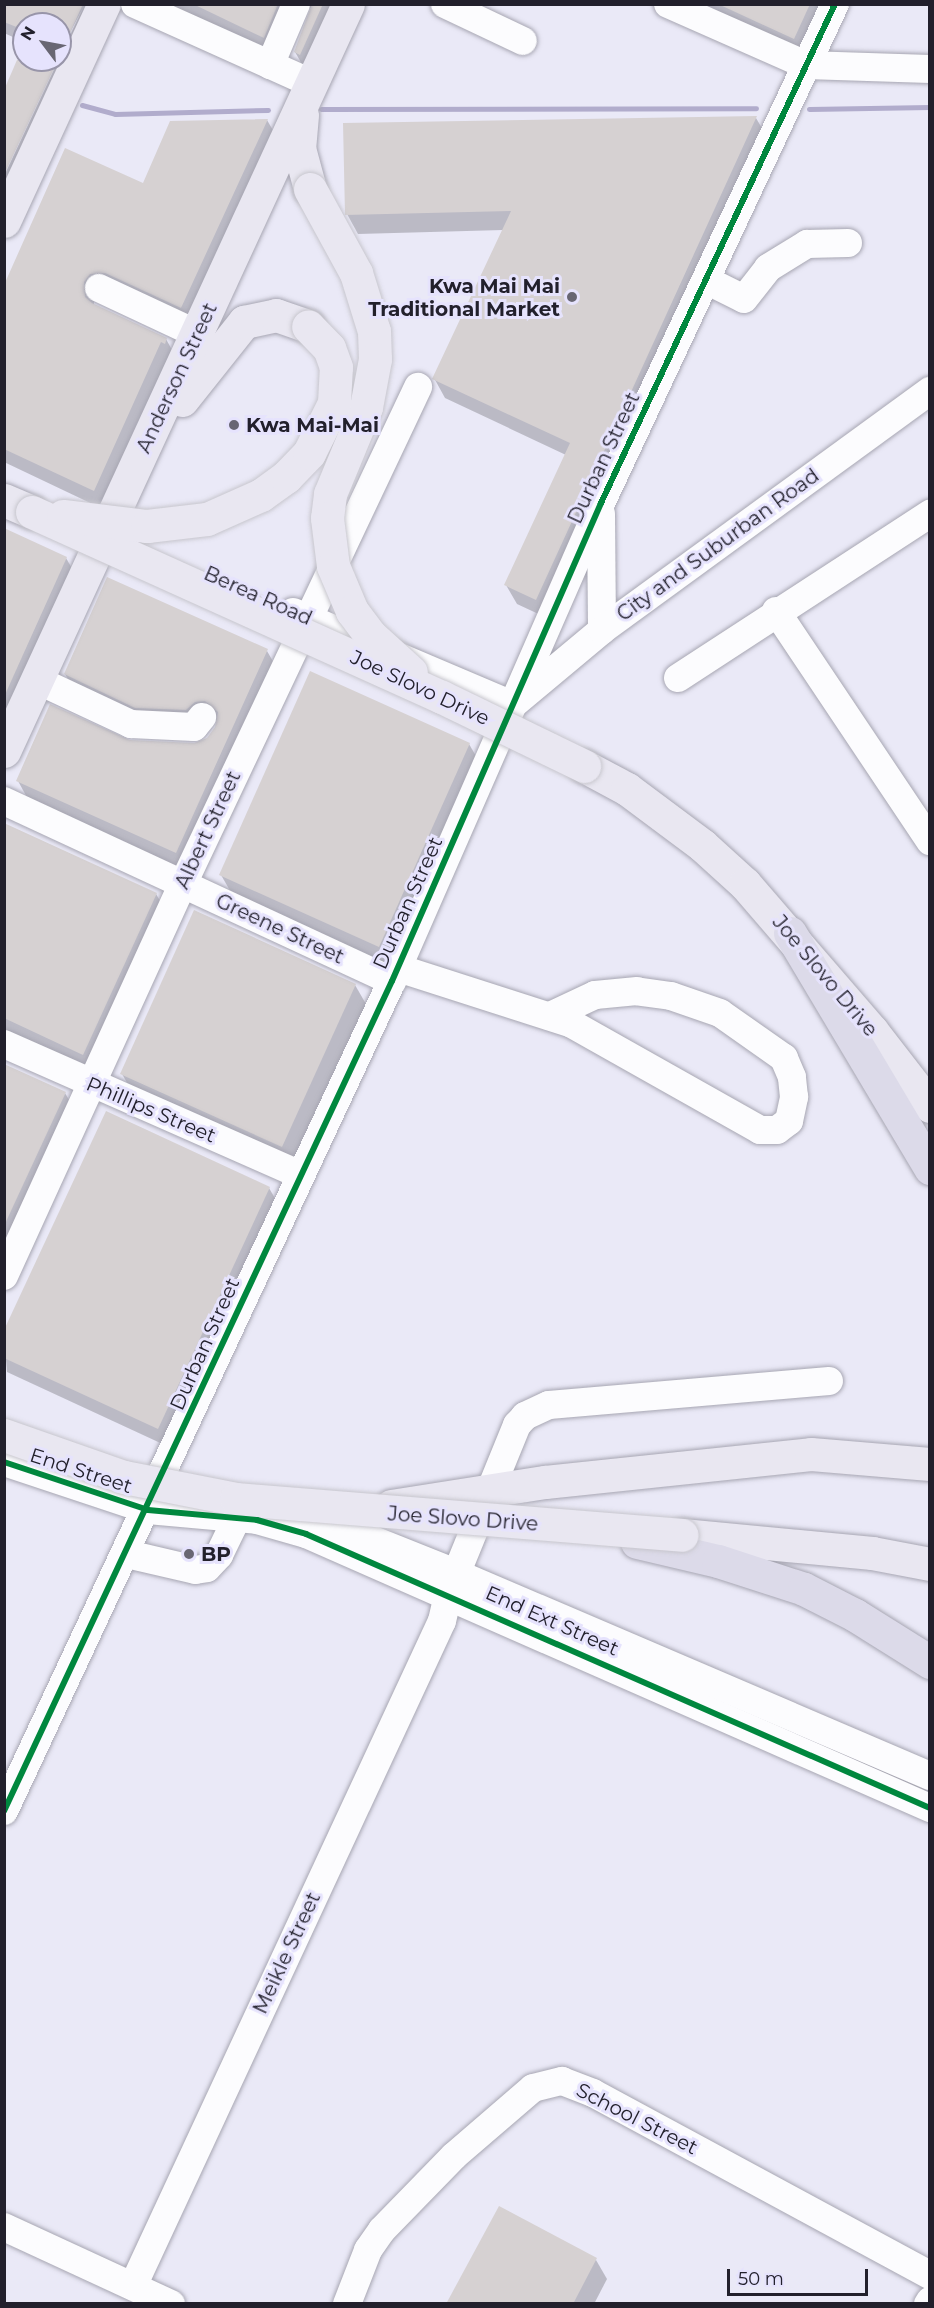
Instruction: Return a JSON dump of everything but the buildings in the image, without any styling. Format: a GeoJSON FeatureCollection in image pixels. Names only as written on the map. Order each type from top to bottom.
{"type":"FeatureCollection","features":[{"type":"Feature","properties":{"kind":"highway"},"geometry":{"type":"LineString","coordinates":[[790,933],[930,1168]]}},
{"type":"Feature","properties":{"kind":"highway"},"geometry":{"type":"LineString","coordinates":[[533,1524],[656,1545],[718,1561],[804,1589],[855,1615],[930,1662]]}},
{"type":"Feature","properties":{"kind":"main road"},"geometry":{"type":"LineString","coordinates":[[4,221],[104,4]]}},
{"type":"Feature","properties":{"kind":"main road","name":"Anderson Street"},"geometry":{"type":"LineString","coordinates":[[4,751],[348,4]]}},
{"type":"Feature","properties":{"kind":"main road"},"geometry":{"type":"LineString","coordinates":[[307,91],[299,148],[310,189],[356,273],[374,332],[375,359],[366,407],[330,494],[327,518],[333,566],[352,611],[370,635],[442,697]]}},
{"type":"Feature","properties":{"kind":"main road"},"geometry":{"type":"LineString","coordinates":[[18,506],[147,526],[181,524],[207,519],[261,495],[309,453],[334,403],[336,367],[329,348],[308,326],[276,315],[244,322],[146,445]]}},
{"type":"Feature","properties":{"kind":"main road","name":"Joe Slovo Drive"},"geometry":{"type":"LineString","coordinates":[[18,506],[442,697],[627,789],[702,845],[790,933],[872,1031],[930,1107]]}},
{"type":"Feature","properties":{"kind":"main road","name":"Joe Slovo Drive"},"geometry":{"type":"LineString","coordinates":[[4,1435],[124,1477],[186,1491],[348,1510],[681,1535],[872,1554],[930,1564]]}},
{"type":"Feature","properties":{"kind":"main road"},"geometry":{"type":"LineString","coordinates":[[315,1517],[501,1488],[811,1454],[930,1464]]}},
{"type":"Feature","properties":{"kind":"street"},"geometry":{"type":"LineString","coordinates":[[135,4],[270,65],[307,91]]}},
{"type":"Feature","properties":{"kind":"street"},"geometry":{"type":"LineString","coordinates":[[270,65],[296,4]]}},
{"type":"Feature","properties":{"kind":"street"},"geometry":{"type":"LineString","coordinates":[[445,4],[523,41]]}},
{"type":"Feature","properties":{"kind":"street"},"geometry":{"type":"LineString","coordinates":[[668,4],[806,65],[930,69]]}},
{"type":"Feature","properties":{"kind":"street","name":"Durban Street"},"geometry":{"type":"LineString","coordinates":[[4,1810],[148,1510],[299,1174],[395,975],[600,503],[835,4]]}},
{"type":"Feature","properties":{"kind":"street"},"geometry":{"type":"LineString","coordinates":[[706,280],[744,299],[768,268],[807,244],[848,243]]}},
{"type":"Feature","properties":{"kind":"street"},"geometry":{"type":"LineString","coordinates":[[99,288],[197,334]]}},
{"type":"Feature","properties":{"kind":"street","name":"Albert Street"},"geometry":{"type":"LineString","coordinates":[[4,1276],[94,1086],[183,884],[418,387]]}},
{"type":"Feature","properties":{"kind":"street","name":"City and Suburban Road"},"geometry":{"type":"LineString","coordinates":[[512,705],[602,630],[930,391]]}},
{"type":"Feature","properties":{"kind":"street","name":"Berea Road"},"geometry":{"type":"LineString","coordinates":[[4,483],[308,619],[512,705]]}},
{"type":"Feature","properties":{"kind":"street","name":"Durban Street"},"geometry":{"type":"LineString","coordinates":[[600,503],[602,630]]}},
{"type":"Feature","properties":{"kind":"street"},"geometry":{"type":"LineString","coordinates":[[678,678],[776,611],[930,514]]}},
{"type":"Feature","properties":{"kind":"street"},"geometry":{"type":"LineString","coordinates":[[776,611],[930,841]]}},
{"type":"Feature","properties":{"kind":"street"},"geometry":{"type":"LineString","coordinates":[[37,680],[131,724],[194,727],[202,717]]}},
{"type":"Feature","properties":{"kind":"street","name":"Greene Street"},"geometry":{"type":"LineString","coordinates":[[4,801],[183,884],[395,975],[516,1009],[550,1016],[595,1036],[760,1130],[777,1130],[789,1121],[794,1097],[792,1077],[784,1058],[720,1013],[671,996],[637,992],[595,995],[550,1016]]}},
{"type":"Feature","properties":{"kind":"street","name":"Phillips Street"},"geometry":{"type":"LineString","coordinates":[[4,1044],[94,1086],[299,1174]]}},
{"type":"Feature","properties":{"kind":"street","name":"Meikle Street"},"geometry":{"type":"LineString","coordinates":[[133,2286],[455,1593],[501,1488],[508,1440],[517,1425],[525,1416],[549,1405],[829,1381]]}},
{"type":"Feature","properties":{"kind":"street","name":"End Street"},"geometry":{"type":"LineString","coordinates":[[4,1419],[80,1449],[165,1473]]}},
{"type":"Feature","properties":{"kind":"street","name":"End Street"},"geometry":{"type":"LineString","coordinates":[[4,1462],[148,1510]]}},
{"type":"Feature","properties":{"kind":"street","name":"End Ext Street"},"geometry":{"type":"LineString","coordinates":[[165,1473],[315,1517],[455,1593],[930,1808]]}},
{"type":"Feature","properties":{"kind":"street","name":"End Ext Street"},"geometry":{"type":"LineString","coordinates":[[148,1510],[237,1518],[279,1525],[306,1534],[930,1776]]}},
{"type":"Feature","properties":{"kind":"street"},"geometry":{"type":"LineString","coordinates":[[126,1554],[195,1570],[207,1568],[219,1555],[237,1518]]}},
{"type":"Feature","properties":{"kind":"street","name":"School Street"},"geometry":{"type":"LineString","coordinates":[[347,2304],[368,2250],[390,2222],[454,2156],[532,2088],[562,2081],[593,2092],[930,2275]]}},
{"type":"Feature","properties":{"kind":"street"},"geometry":{"type":"LineString","coordinates":[[4,2227],[171,2304]]}},
{"type":"Feature","properties":{"kind":"waterway"},"geometry":{"type":"LineString","coordinates":[[82,105],[115,114],[268,110]]}},
{"type":"Feature","properties":{"kind":"waterway"},"geometry":{"type":"LineString","coordinates":[[809,109],[930,107]]}},
{"type":"Feature","properties":{"kind":"waterway"},"geometry":{"type":"LineString","coordinates":[[321,109],[756,108]]}},
{"type":"Feature","properties":{"kind":"cycle path"},"geometry":{"type":"LineString","coordinates":[[4,1811],[392,981],[601,503],[835,4]]}},
{"type":"Feature","properties":{"kind":"cycle path"},"geometry":{"type":"LineString","coordinates":[[4,1462],[148,1510],[257,1520],[306,1534],[930,1808]]}},
{"type":"Feature","properties":{"kind":"place","name":"Kwa Mai Mai Traditional Market"},"geometry":{"type":"Point","coordinates":[572,297]}},
{"type":"Feature","properties":{"kind":"place","name":"Kwa Mai-Mai"},"geometry":{"type":"Point","coordinates":[234,425]}},
{"type":"Feature","properties":{"kind":"place","name":"BP"},"geometry":{"type":"Point","coordinates":[189,1554]}}]}
